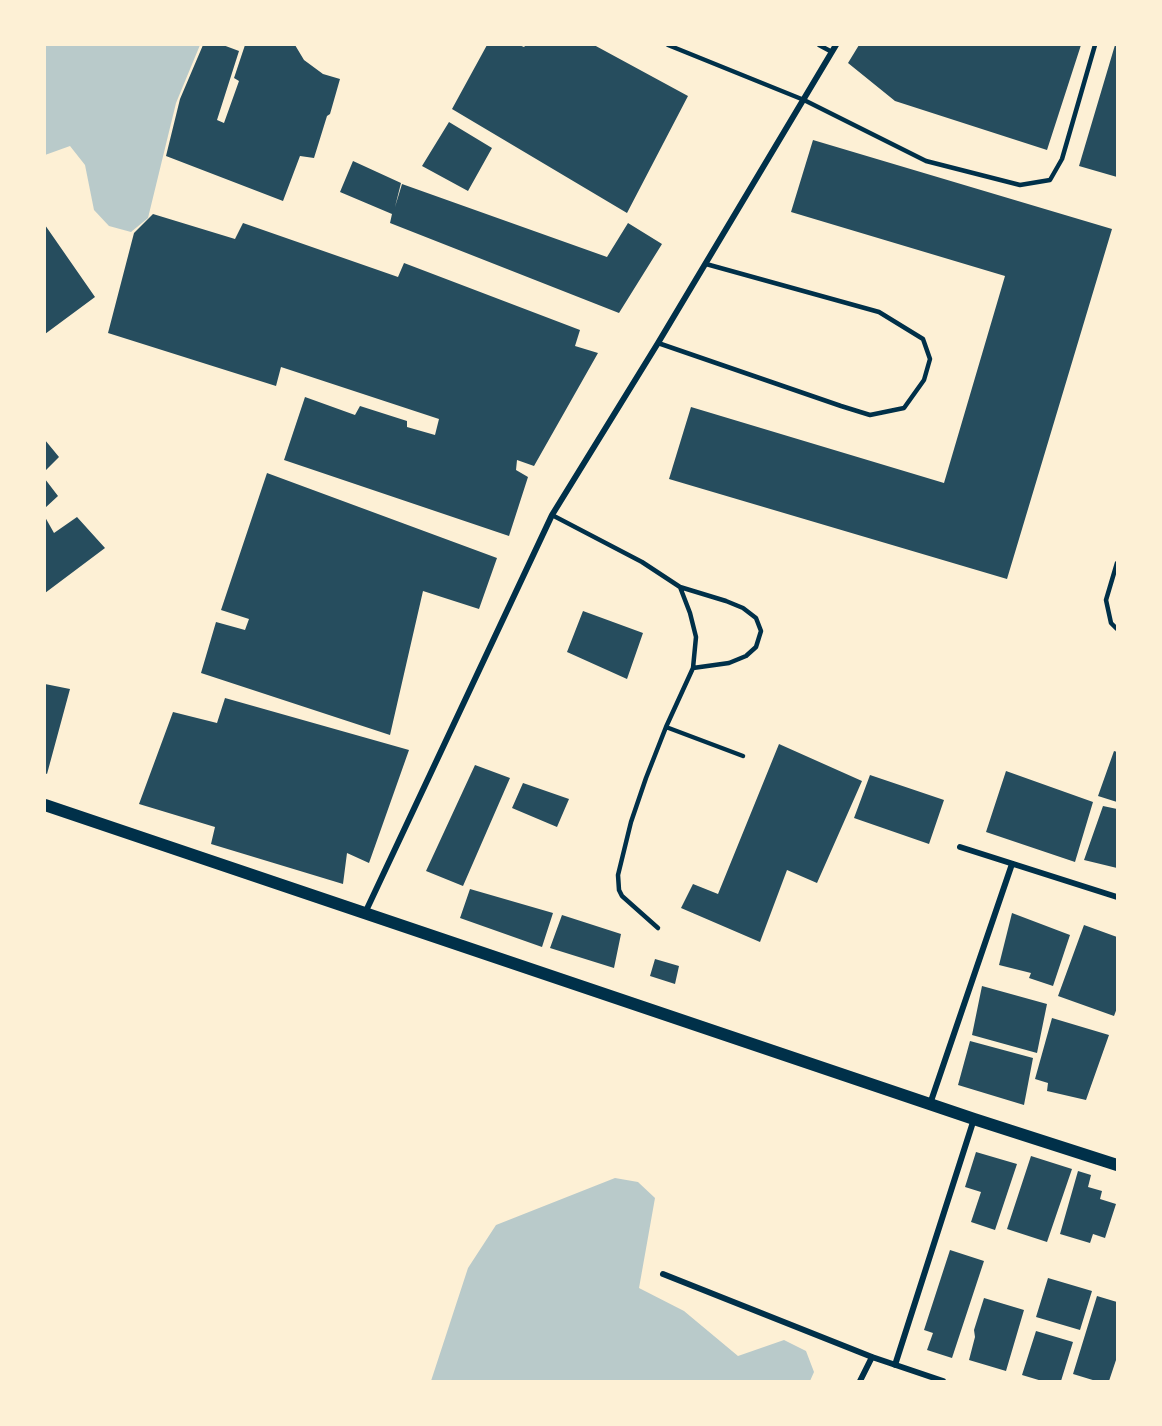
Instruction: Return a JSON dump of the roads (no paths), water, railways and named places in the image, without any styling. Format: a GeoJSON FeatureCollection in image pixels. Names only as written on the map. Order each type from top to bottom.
{"type":"FeatureCollection","features":[{"type":"Feature","properties":{"kind":"main road"},"geometry":{"type":"LineString","coordinates":[[45,805],[974,1119],[1117,1165]]}},
{"type":"Feature","properties":{"kind":"street"},"geometry":{"type":"LineString","coordinates":[[365,914],[552,515],[706,264],[836,45]]}},
{"type":"Feature","properties":{"kind":"street"},"geometry":{"type":"LineString","coordinates":[[960,847],[1117,897]]}},
{"type":"Feature","properties":{"kind":"street"},"geometry":{"type":"LineString","coordinates":[[930,1104],[1012,864]]}},
{"type":"Feature","properties":{"kind":"street"},"geometry":{"type":"LineString","coordinates":[[895,1365],[974,1119]]}},
{"type":"Feature","properties":{"kind":"street"},"geometry":{"type":"LineString","coordinates":[[663,1274],[872,1357],[944,1381]]}},
{"type":"Feature","properties":{"kind":"street"},"geometry":{"type":"LineString","coordinates":[[860,1381],[872,1357]]}},
{"type":"Feature","properties":{"kind":"lane"},"geometry":{"type":"LineString","coordinates":[[668,45],[804,100],[926,160],[1020,185],[1050,180],[1062,159],[1095,45]]}},
{"type":"Feature","properties":{"kind":"lane"},"geometry":{"type":"LineString","coordinates":[[819,45],[832,52]]}},
{"type":"Feature","properties":{"kind":"lane"},"geometry":{"type":"LineString","coordinates":[[658,343],[870,415],[904,408],[924,380],[930,359],[923,339],[879,312],[706,264]]}},
{"type":"Feature","properties":{"kind":"lane"},"geometry":{"type":"LineString","coordinates":[[552,515],[642,562],[680,587],[726,601],[743,608],[756,618],[761,632],[756,647],[746,656],[729,663],[693,668]]}},
{"type":"Feature","properties":{"kind":"lane"},"geometry":{"type":"LineString","coordinates":[[1117,563],[1106,600],[1110,623],[1117,628]]}},
{"type":"Feature","properties":{"kind":"lane"},"geometry":{"type":"LineString","coordinates":[[658,928],[622,896],[619,890],[618,875],[631,822],[646,778],[693,668],[696,637],[680,587]]}},
{"type":"Feature","properties":{"kind":"lane"},"geometry":{"type":"LineString","coordinates":[[666,727],[743,756]]}}]}
